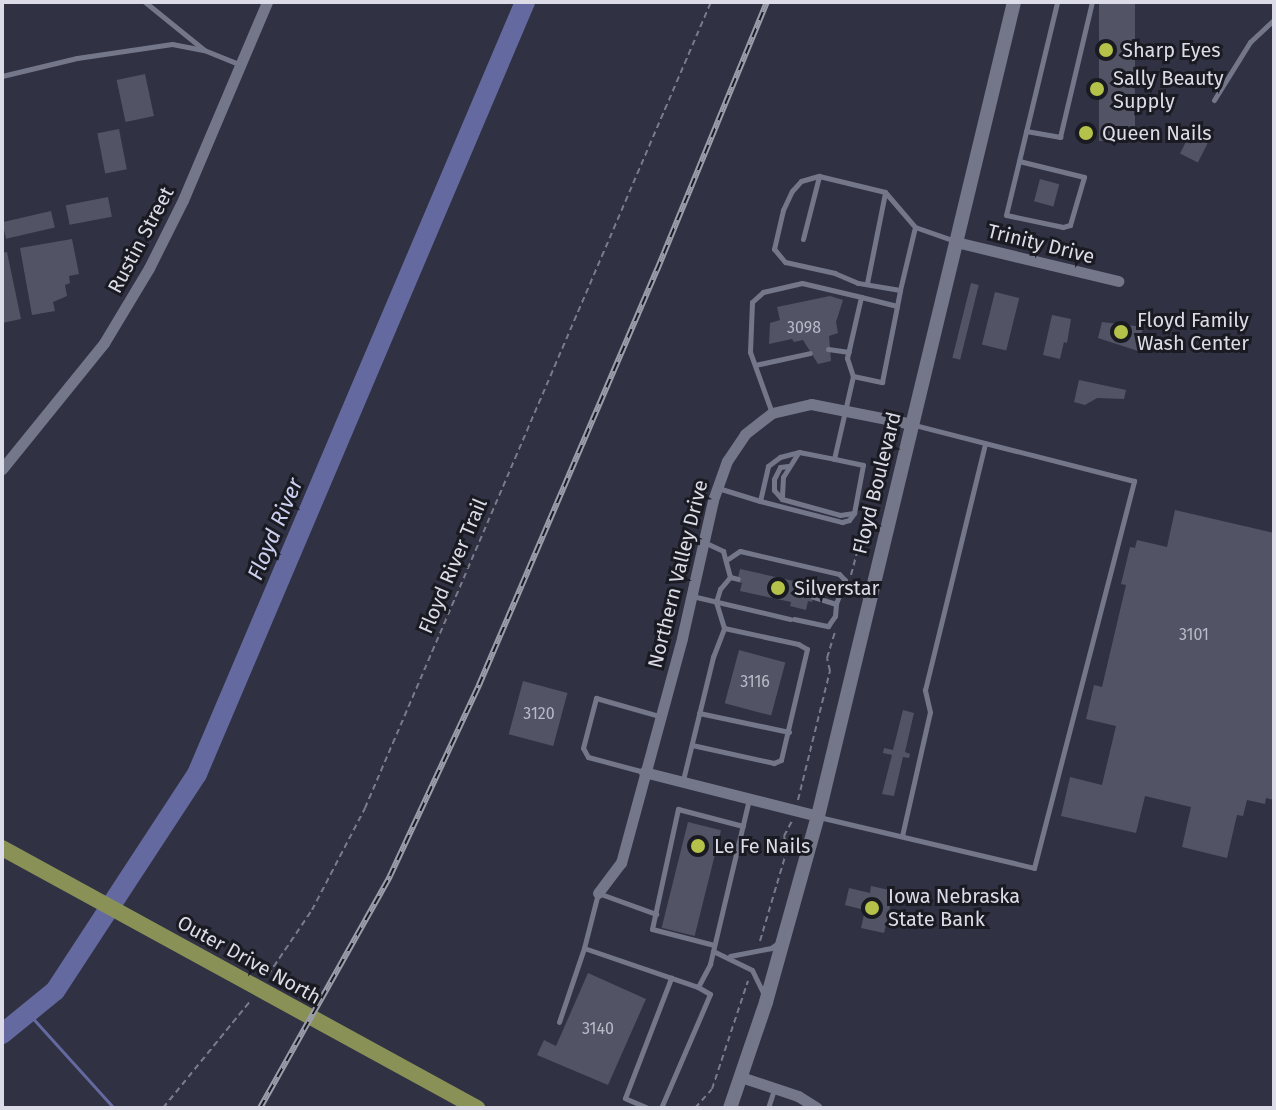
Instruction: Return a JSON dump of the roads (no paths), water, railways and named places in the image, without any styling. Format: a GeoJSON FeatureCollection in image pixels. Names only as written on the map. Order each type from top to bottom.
{"type":"FeatureCollection","features":[{"type":"Feature","properties":{"kind":"main road","name":"Floyd Boulevard"},"geometry":{"type":"LineString","coordinates":[[730,1108],[766,1002],[818,816],[1014,2]]}},
{"type":"Feature","properties":{"kind":"main road","name":"Outer Drive North"},"geometry":{"type":"LineString","coordinates":[[2,848],[477,1108]]}},
{"type":"Feature","properties":{"kind":"street","name":"Rustin Street"},"geometry":{"type":"LineString","coordinates":[[2,469],[104,343],[149,268],[183,200],[267,2]]}},
{"type":"Feature","properties":{"kind":"street","name":"Trinity Drive"},"geometry":{"type":"LineString","coordinates":[[956,242],[1118,281]]}},
{"type":"Feature","properties":{"kind":"street","name":"Northern Valley Drive"},"geometry":{"type":"LineString","coordinates":[[598,893],[621,863],[718,488],[727,461],[745,434],[772,413],[811,404],[912,424]]}},
{"type":"Feature","properties":{"kind":"street"},"geometry":{"type":"LineString","coordinates":[[644,772],[818,816]]}},
{"type":"Feature","properties":{"kind":"street"},"geometry":{"type":"LineString","coordinates":[[741,1077],[798,1096],[817,1108]]}},
{"type":"Feature","properties":{"kind":"lane"},"geometry":{"type":"LineString","coordinates":[[145,2],[204,50]]}},
{"type":"Feature","properties":{"kind":"lane"},"geometry":{"type":"LineString","coordinates":[[1019,161],[1084,177],[1070,225],[1063,227],[1006,215],[1057,2]]}},
{"type":"Feature","properties":{"kind":"lane"},"geometry":{"type":"LineString","coordinates":[[1026,131],[1060,137],[1092,2]]}},
{"type":"Feature","properties":{"kind":"lane"},"geometry":{"type":"LineString","coordinates":[[1214,100],[1250,42],[1274,20]]}},
{"type":"Feature","properties":{"kind":"lane"},"geometry":{"type":"LineString","coordinates":[[2,76],[77,58],[172,44],[204,50],[239,65]]}},
{"type":"Feature","properties":{"kind":"lane"},"geometry":{"type":"LineString","coordinates":[[900,290],[785,262],[774,249],[783,210],[801,181],[819,176],[885,192],[915,227],[956,242]]}},
{"type":"Feature","properties":{"kind":"lane"},"geometry":{"type":"LineString","coordinates":[[803,239],[819,176]]}},
{"type":"Feature","properties":{"kind":"lane"},"geometry":{"type":"LineString","coordinates":[[867,283],[885,192]]}},
{"type":"Feature","properties":{"kind":"lane"},"geometry":{"type":"LineString","coordinates":[[853,376],[882,382],[915,227]]}},
{"type":"Feature","properties":{"kind":"lane"},"geometry":{"type":"LineString","coordinates":[[772,413],[750,352],[752,302],[763,292],[802,283],[897,306]]}},
{"type":"Feature","properties":{"kind":"lane"},"geometry":{"type":"LineString","coordinates":[[834,459],[853,376],[849,352],[861,297]]}},
{"type":"Feature","properties":{"kind":"lane"},"geometry":{"type":"LineString","coordinates":[[828,349],[849,352]]}},
{"type":"Feature","properties":{"kind":"lane"},"geometry":{"type":"LineString","coordinates":[[755,365],[810,353]]}},
{"type":"Feature","properties":{"kind":"lane"},"geometry":{"type":"LineString","coordinates":[[818,816],[1034,868],[1134,481],[912,424]]}},
{"type":"Feature","properties":{"kind":"lane"},"geometry":{"type":"LineString","coordinates":[[902,836],[930,712],[925,690],[985,443]]}},
{"type":"Feature","properties":{"kind":"lane"},"geometry":{"type":"LineString","coordinates":[[799,452],[780,488],[782,499],[840,515],[854,513]]}},
{"type":"Feature","properties":{"kind":"lane"},"geometry":{"type":"LineString","coordinates":[[718,488],[760,501],[842,522],[854,513],[863,465],[799,452],[780,457],[768,466],[760,501]]}},
{"type":"Feature","properties":{"kind":"lane"},"geometry":{"type":"LineString","coordinates":[[683,781],[724,628],[716,602],[720,589],[730,577],[728,559],[723,551],[704,543]]}},
{"type":"Feature","properties":{"kind":"lane"},"geometry":{"type":"LineString","coordinates":[[691,596],[828,626],[835,616],[845,580],[839,574],[740,551],[728,559]]}},
{"type":"Feature","properties":{"kind":"lane"},"geometry":{"type":"LineString","coordinates":[[730,577],[738,579]]}},
{"type":"Feature","properties":{"kind":"lane"},"geometry":{"type":"LineString","coordinates":[[813,597],[836,604]]}},
{"type":"Feature","properties":{"kind":"lane"},"geometry":{"type":"LineString","coordinates":[[692,745],[774,763],[783,757],[807,649],[798,644],[724,628]]}},
{"type":"Feature","properties":{"kind":"lane"},"geometry":{"type":"LineString","coordinates":[[644,772],[588,757],[583,748],[596,698],[660,717]]}},
{"type":"Feature","properties":{"kind":"lane"},"geometry":{"type":"LineString","coordinates":[[699,713],[789,732]]}},
{"type":"Feature","properties":{"kind":"lane"},"geometry":{"type":"LineString","coordinates":[[698,987],[714,948],[750,798]]}},
{"type":"Feature","properties":{"kind":"lane"},"geometry":{"type":"LineString","coordinates":[[743,826],[678,809],[652,929],[714,948],[752,970],[766,1002]]}},
{"type":"Feature","properties":{"kind":"lane"},"geometry":{"type":"LineString","coordinates":[[559,1022],[584,948],[598,893],[656,914]]}},
{"type":"Feature","properties":{"kind":"lane"},"geometry":{"type":"LineString","coordinates":[[724,956],[738,957],[771,948],[785,938]]}},
{"type":"Feature","properties":{"kind":"lane"},"geometry":{"type":"LineString","coordinates":[[584,948],[698,987],[710,994],[661,1108]]}},
{"type":"Feature","properties":{"kind":"lane"},"geometry":{"type":"LineString","coordinates":[[648,1108],[625,1098],[671,978]]}},
{"type":"Feature","properties":{"kind":"lane"},"geometry":{"type":"LineString","coordinates":[[768,1108],[774,1088]]}},
{"type":"Feature","properties":{"kind":"waterway","name":"Floyd River"},"geometry":{"type":"LineString","coordinates":[[2,1034],[55,991],[197,774],[525,2]]}},
{"type":"Feature","properties":{"kind":"waterway"},"geometry":{"type":"LineString","coordinates":[[28,1013],[112,1106]]}},
{"type":"Feature","properties":{"kind":"railway"},"geometry":{"type":"LineString","coordinates":[[260,1108],[390,876],[479,685],[657,270],[767,2]]}},
{"type":"Feature","properties":{"kind":"place","name":"Sharp Eyes"},"geometry":{"type":"Point","coordinates":[1106,50]}},
{"type":"Feature","properties":{"kind":"place","name":"Sally Beauty Supply"},"geometry":{"type":"Point","coordinates":[1097,89]}},
{"type":"Feature","properties":{"kind":"place","name":"Queen Nails"},"geometry":{"type":"Point","coordinates":[1086,133]}},
{"type":"Feature","properties":{"kind":"place","name":"Floyd Family Wash Center"},"geometry":{"type":"Point","coordinates":[1121,332]}},
{"type":"Feature","properties":{"kind":"place","name":"Silverstar"},"geometry":{"type":"Point","coordinates":[778,588]}},
{"type":"Feature","properties":{"kind":"place","name":"Le Fe Nails"},"geometry":{"type":"Point","coordinates":[698,846]}},
{"type":"Feature","properties":{"kind":"place","name":"Iowa Nebraska State Bank"},"geometry":{"type":"Point","coordinates":[872,908]}}]}
